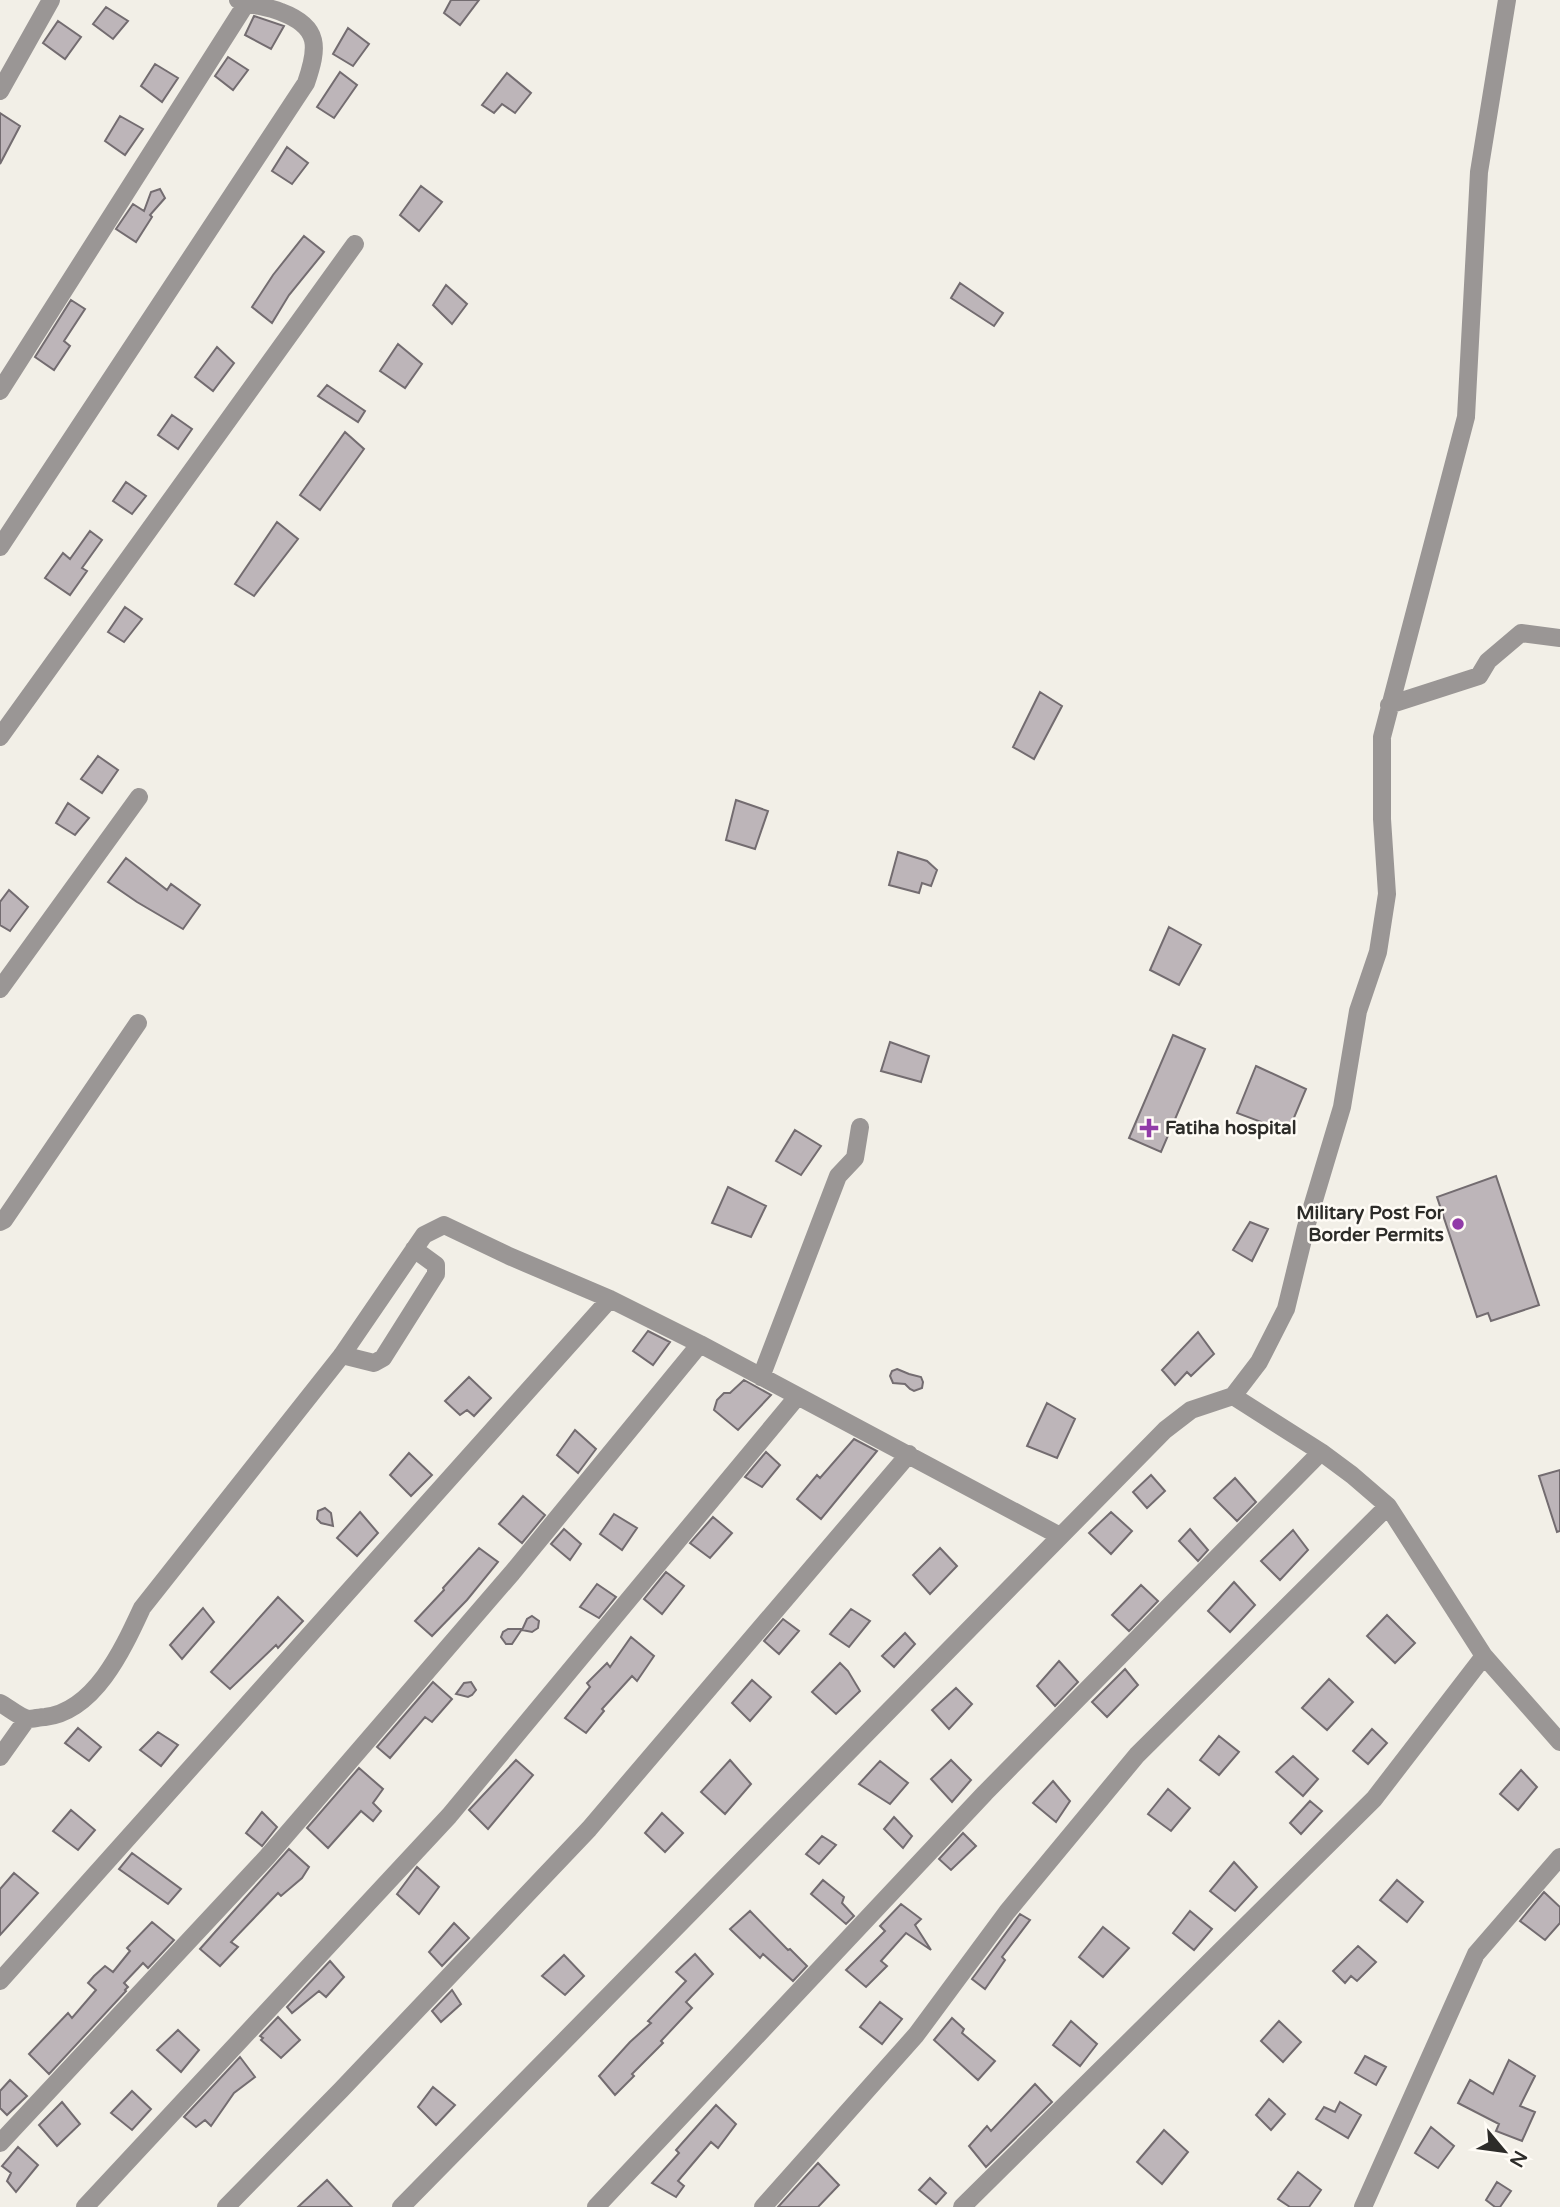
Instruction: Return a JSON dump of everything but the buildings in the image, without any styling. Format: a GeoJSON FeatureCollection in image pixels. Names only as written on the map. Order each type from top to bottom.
{"type":"FeatureCollection","features":[{"type":"Feature","properties":{"kind":"street"},"geometry":{"type":"LineString","coordinates":[[0,91],[51,0]]}},
{"type":"Feature","properties":{"kind":"street"},"geometry":{"type":"LineString","coordinates":[[401,2207],[1165,1430],[1192,1410],[1233,1396],[1259,1362],[1286,1309],[1306,1227],[1342,1107],[1358,1011],[1378,952],[1387,894],[1382,819],[1382,737],[1466,417],[1479,172],[1507,0]]}},
{"type":"Feature","properties":{"kind":"street"},"geometry":{"type":"LineString","coordinates":[[0,391],[242,2],[281,12],[303,24],[314,40],[314,60],[306,82],[0,547]]}},
{"type":"Feature","properties":{"kind":"street"},"geometry":{"type":"LineString","coordinates":[[0,737],[355,244]]}},
{"type":"Feature","properties":{"kind":"street"},"geometry":{"type":"LineString","coordinates":[[1390,705],[1479,676],[1488,661],[1521,633],[1560,638]]}},
{"type":"Feature","properties":{"kind":"street"},"geometry":{"type":"LineString","coordinates":[[0,989],[139,797]]}},
{"type":"Feature","properties":{"kind":"street"},"geometry":{"type":"LineString","coordinates":[[0,1222],[4,1220],[138,1023]]}},
{"type":"Feature","properties":{"kind":"street"},"geometry":{"type":"LineString","coordinates":[[761,1377],[838,1177],[855,1158],[860,1127]]}},
{"type":"Feature","properties":{"kind":"street"},"geometry":{"type":"LineString","coordinates":[[0,1703],[27,1719],[59,1715],[85,1697],[107,1674],[142,1608],[342,1354],[424,1235],[444,1225],[610,1299],[700,1344],[1060,1536]]}},
{"type":"Feature","properties":{"kind":"street"},"geometry":{"type":"LineString","coordinates":[[342,1354],[374,1363],[383,1358],[436,1274],[436,1265],[414,1249]]}},
{"type":"Feature","properties":{"kind":"street"},"geometry":{"type":"LineString","coordinates":[[0,1981],[610,1299]]}},
{"type":"Feature","properties":{"kind":"street"},"geometry":{"type":"LineString","coordinates":[[0,2143],[267,1857],[512,1573],[700,1344]]}},
{"type":"Feature","properties":{"kind":"street"},"geometry":{"type":"LineString","coordinates":[[1233,1396],[1321,1452],[1388,1506],[1484,1656],[1560,1742]]}},
{"type":"Feature","properties":{"kind":"street"},"geometry":{"type":"LineString","coordinates":[[85,2207],[449,1816],[797,1397]]}},
{"type":"Feature","properties":{"kind":"street"},"geometry":{"type":"LineString","coordinates":[[596,2207],[985,1793],[1321,1452]]}},
{"type":"Feature","properties":{"kind":"street"},"geometry":{"type":"LineString","coordinates":[[226,2207],[589,1829],[909,1454]]}},
{"type":"Feature","properties":{"kind":"street"},"geometry":{"type":"LineString","coordinates":[[763,2207],[916,2035],[1007,1912],[1137,1755],[1388,1506]]}},
{"type":"Feature","properties":{"kind":"street"},"geometry":{"type":"LineString","coordinates":[[962,2207],[1374,1799],[1484,1656]]}},
{"type":"Feature","properties":{"kind":"street"},"geometry":{"type":"LineString","coordinates":[[0,1757],[27,1719]]}},
{"type":"Feature","properties":{"kind":"street"},"geometry":{"type":"LineString","coordinates":[[1363,2207],[1476,1954],[1560,1857]]}},
{"type":"Feature","properties":{"kind":"place","name":"Fatiha hospital"},"geometry":{"type":"Point","coordinates":[1149,1128]}},
{"type":"Feature","properties":{"kind":"place","name":"Military Post For Border Permits"},"geometry":{"type":"Point","coordinates":[1458,1224]}}]}
